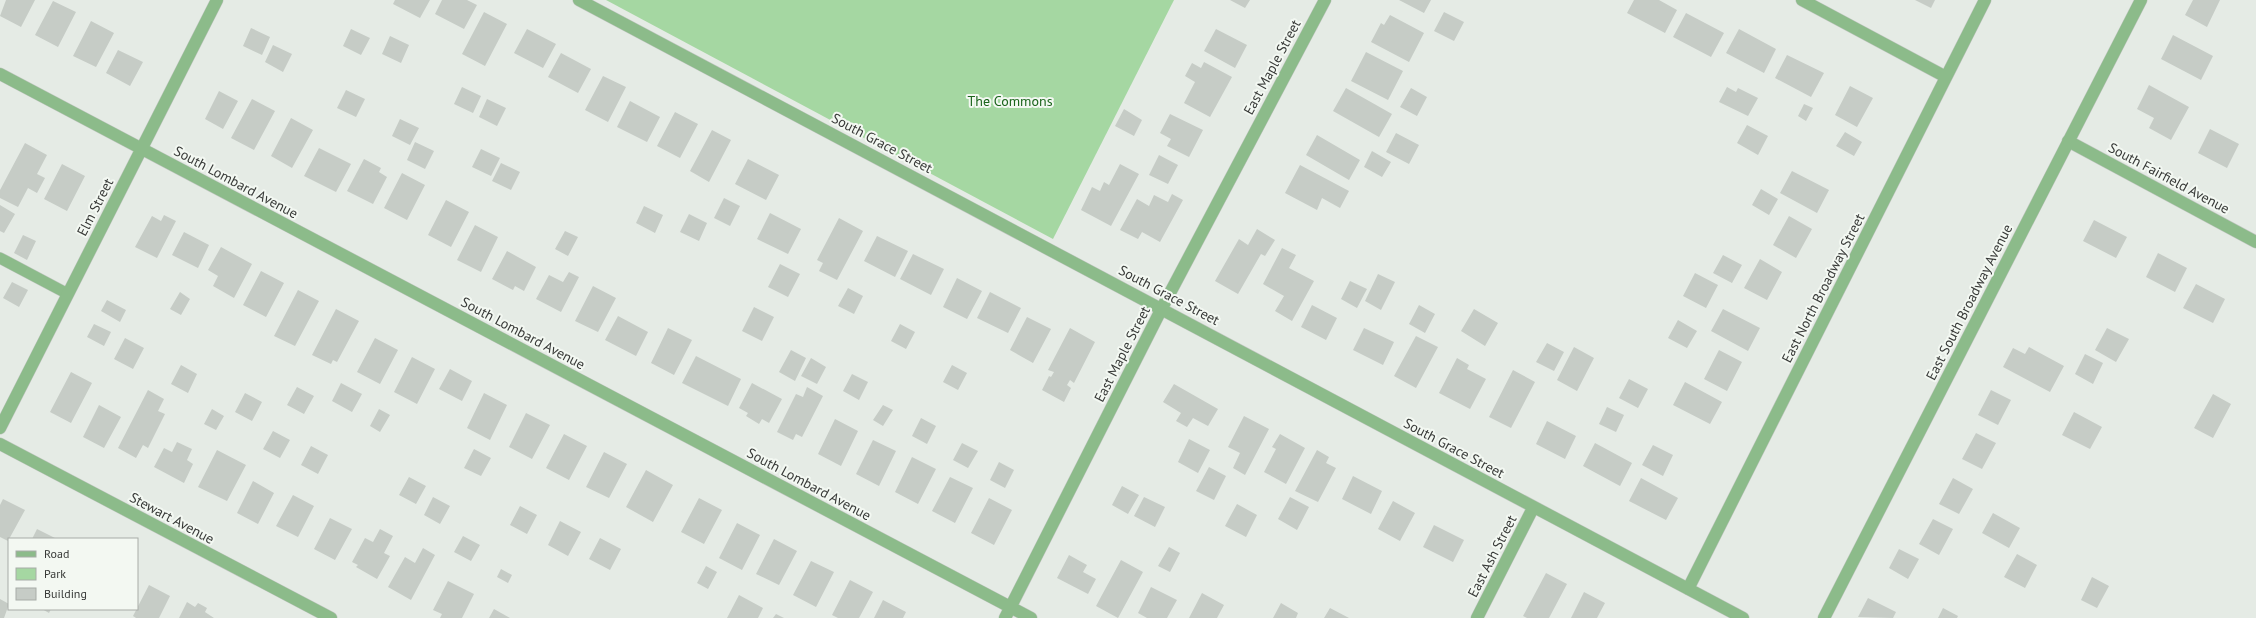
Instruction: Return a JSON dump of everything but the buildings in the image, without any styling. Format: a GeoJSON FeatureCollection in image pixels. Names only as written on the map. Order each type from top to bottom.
{"type":"FeatureCollection","features":[{"type":"Feature","properties":{"kind":"street","name":"Elm Street"},"geometry":{"type":"LineString","coordinates":[[0,428],[217,0]]}},
{"type":"Feature","properties":{"kind":"street","name":"South Grace Street"},"geometry":{"type":"LineString","coordinates":[[579,0],[1162,308],[1533,508],[1743,618]]}},
{"type":"Feature","properties":{"kind":"street","name":"East Maple Street"},"geometry":{"type":"LineString","coordinates":[[1005,618],[1162,308],[1325,0]]}},
{"type":"Feature","properties":{"kind":"street"},"geometry":{"type":"LineString","coordinates":[[1802,0],[1946,78]]}},
{"type":"Feature","properties":{"kind":"street","name":"East North Broadway Street"},"geometry":{"type":"LineString","coordinates":[[1688,589],[1985,0]]}},
{"type":"Feature","properties":{"kind":"street","name":"East South Broadway Avenue"},"geometry":{"type":"LineString","coordinates":[[1824,618],[2141,0]]}},
{"type":"Feature","properties":{"kind":"street","name":"South Lombard Avenue"},"geometry":{"type":"LineString","coordinates":[[0,74],[1031,618]]}},
{"type":"Feature","properties":{"kind":"street","name":"South Fairfield Avenue"},"geometry":{"type":"LineString","coordinates":[[2068,141],[2256,242]]}},
{"type":"Feature","properties":{"kind":"street","name":"Stewart Avenue"},"geometry":{"type":"LineString","coordinates":[[0,444],[331,618]]}},
{"type":"Feature","properties":{"kind":"street","name":"East Ash Street"},"geometry":{"type":"LineString","coordinates":[[1477,618],[1533,508]]}},
{"type":"Feature","properties":{"kind":"lane"},"geometry":{"type":"LineString","coordinates":[[0,258],[68,294]]}},
{"type":"Feature","properties":{"kind":"green space","name":"The Commons"},"geometry":{"type":"Polygon","coordinates":[[[606,0],[1174,0],[1053,239],[606,0]]]}}]}
